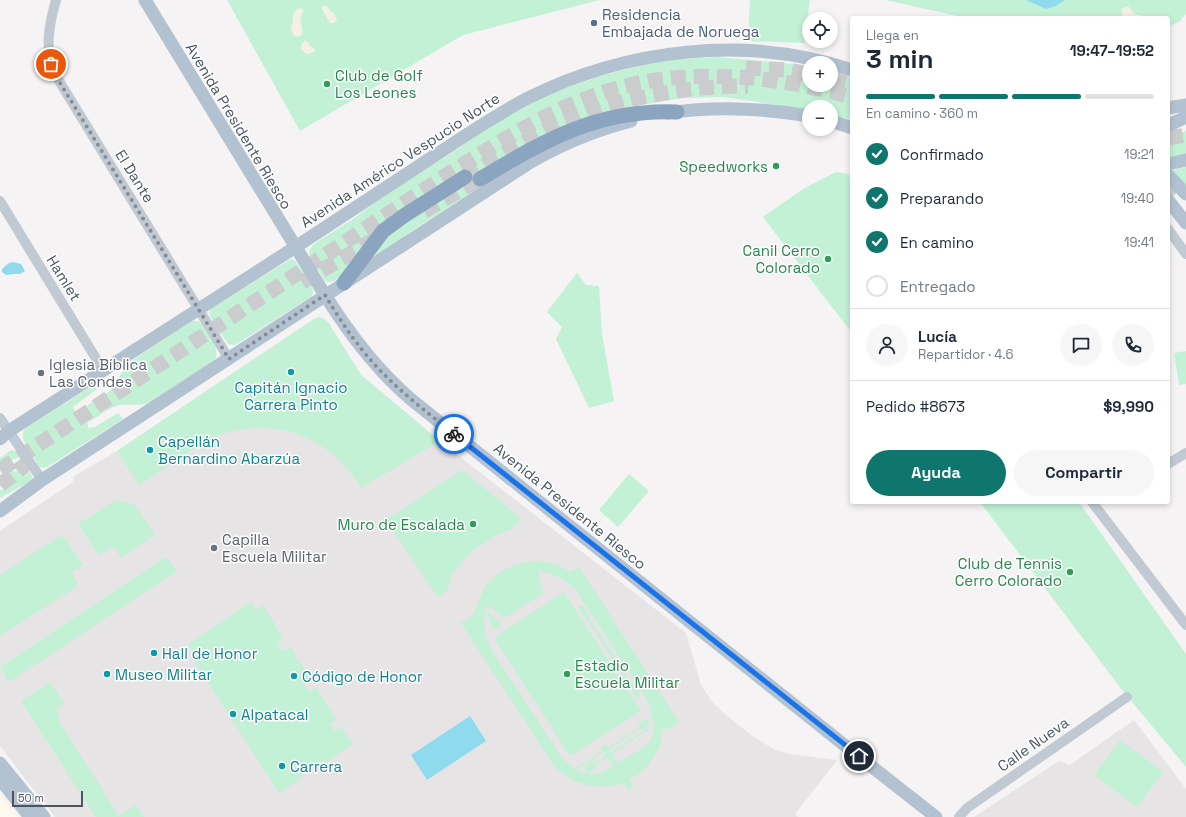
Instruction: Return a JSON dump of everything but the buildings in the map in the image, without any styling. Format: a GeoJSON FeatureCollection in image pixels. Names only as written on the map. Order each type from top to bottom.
{"type":"FeatureCollection","features":[{"type":"Feature","properties":{"kind":"highway"},"geometry":{"type":"LineString","coordinates":[[480,179],[536,146],[584,125],[607,118],[636,113],[653,111],[677,112]]}},
{"type":"Feature","properties":{"kind":"highway"},"geometry":{"type":"LineString","coordinates":[[344,283],[378,238],[391,224],[465,177]]}},
{"type":"Feature","properties":{"kind":"main road","name":"Avenida Presidente Riesco"},"geometry":{"type":"LineString","coordinates":[[145,0],[325,295],[366,354],[401,391],[936,817]]}},
{"type":"Feature","properties":{"kind":"main road","name":"Avenida Américo Vespucio Norte"},"geometry":{"type":"LineString","coordinates":[[3,436],[502,112],[552,87],[603,68],[625,62],[697,51],[765,51],[827,61],[850,69]]}},
{"type":"Feature","properties":{"kind":"main road"},"geometry":{"type":"LineString","coordinates":[[1170,108],[1186,105]]}},
{"type":"Feature","properties":{"kind":"main road"},"geometry":{"type":"LineString","coordinates":[[0,511],[40,481],[550,150],[602,129],[638,119],[677,112],[752,109],[802,115]]}},
{"type":"Feature","properties":{"kind":"main road"},"geometry":{"type":"LineString","coordinates":[[1170,125],[1186,118]]}},
{"type":"Feature","properties":{"kind":"main road"},"geometry":{"type":"LineString","coordinates":[[838,123],[850,127]]}},
{"type":"Feature","properties":{"kind":"main road"},"geometry":{"type":"LineString","coordinates":[[1170,164],[1186,160]]}},
{"type":"Feature","properties":{"kind":"main road"},"geometry":{"type":"LineString","coordinates":[[1170,180],[1186,223]]}},
{"type":"Feature","properties":{"kind":"main road"},"geometry":{"type":"LineString","coordinates":[[1176,196],[1186,211]]}},
{"type":"Feature","properties":{"kind":"main road"},"geometry":{"type":"LineString","coordinates":[[0,502],[40,481]]}},
{"type":"Feature","properties":{"kind":"main road"},"geometry":{"type":"LineString","coordinates":[[0,763],[44,817]]}},
{"type":"Feature","properties":{"kind":"main road"},"geometry":{"type":"LineString","coordinates":[[0,779],[30,817]]}},
{"type":"Feature","properties":{"kind":"street","name":"El Dante"},"geometry":{"type":"LineString","coordinates":[[56,0],[50,21],[48,40],[49,57],[53,71],[229,359]]}},
{"type":"Feature","properties":{"kind":"street","name":"Hamlet"},"geometry":{"type":"LineString","coordinates":[[0,201],[103,370]]}},
{"type":"Feature","properties":{"kind":"street"},"geometry":{"type":"LineString","coordinates":[[1170,233],[1186,254]]}},
{"type":"Feature","properties":{"kind":"street"},"geometry":{"type":"LineString","coordinates":[[0,418],[3,436],[40,481]]}},
{"type":"Feature","properties":{"kind":"street"},"geometry":{"type":"LineString","coordinates":[[1170,463],[1186,453]]}},
{"type":"Feature","properties":{"kind":"street"},"geometry":{"type":"LineString","coordinates":[[1094,504],[1186,625]]}},
{"type":"Feature","properties":{"kind":"street","name":"Calle Nueva"},"geometry":{"type":"LineString","coordinates":[[959,817],[967,808],[1127,697]]}},
{"type":"Feature","properties":{"kind":"shaded area"},"geometry":{"type":"Polygon","coordinates":[[[320,317],[328,322],[361,375],[440,441],[686,633],[701,685],[712,702],[726,715],[751,735],[775,750],[789,754],[837,760],[795,814],[798,817],[55,817],[0,746],[0,531],[73,482],[74,476],[117,451],[314,319],[320,317]]]}},
{"type":"Feature","properties":{"kind":"shaded area"},"geometry":{"type":"Polygon","coordinates":[[[1134,720],[1186,789],[1186,817],[974,817],[1059,761],[1070,765],[1134,720]]]}},
{"type":"Feature","properties":{"kind":"shaded area"},"geometry":{"type":"Polygon","coordinates":[[[0,794],[18,817],[0,817],[0,794]]]}},
{"type":"Feature","properties":{"kind":"green space","name":"Club de Golf Los Leones"},"geometry":{"type":"Polygon","coordinates":[[[227,0],[600,0],[463,35],[300,131],[227,0]]]}},
{"type":"Feature","properties":{"kind":"green space"},"geometry":{"type":"Polygon","coordinates":[[[750,0],[810,0],[808,12],[802,12],[802,43],[748,41],[750,0]]]}},
{"type":"Feature","properties":{"kind":"green space"},"geometry":{"type":"Polygon","coordinates":[[[885,0],[1186,0],[1186,14],[1179,22],[1170,25],[1170,16],[958,16],[885,0]]]}},
{"type":"Feature","properties":{"kind":"green space"},"geometry":{"type":"Polygon","coordinates":[[[717,57],[793,64],[802,66],[802,92],[838,92],[838,74],[850,77],[850,120],[838,117],[838,100],[802,100],[802,109],[724,97],[683,98],[628,107],[483,186],[419,226],[374,257],[387,236],[470,177],[464,169],[411,203],[345,273],[331,282],[325,281],[309,254],[310,249],[314,244],[356,217],[385,195],[464,145],[490,126],[547,95],[597,77],[662,60],[717,57]]]}},
{"type":"Feature","properties":{"kind":"green space"},"geometry":{"type":"Polygon","coordinates":[[[1186,131],[1186,158],[1170,162],[1170,135],[1186,131]]]}},
{"type":"Feature","properties":{"kind":"green space"},"geometry":{"type":"Polygon","coordinates":[[[1186,167],[1186,188],[1171,171],[1186,167]]]}},
{"type":"Feature","properties":{"kind":"green space"},"geometry":{"type":"Polygon","coordinates":[[[836,172],[849,174],[850,330],[763,217],[803,189],[836,172]]]}},
{"type":"Feature","properties":{"kind":"green space"},"geometry":{"type":"Polygon","coordinates":[[[291,259],[294,260],[300,267],[310,282],[313,290],[312,296],[235,345],[228,344],[211,318],[211,309],[291,259]]]}},
{"type":"Feature","properties":{"kind":"green space"},"geometry":{"type":"Polygon","coordinates":[[[577,273],[586,285],[599,286],[602,334],[614,401],[589,408],[556,339],[562,327],[547,312],[577,273]]]}},
{"type":"Feature","properties":{"kind":"green space"},"geometry":{"type":"Polygon","coordinates":[[[320,317],[328,322],[361,375],[440,441],[361,488],[347,469],[331,453],[314,441],[294,433],[273,429],[252,428],[229,432],[207,440],[139,485],[117,451],[314,319],[320,317]]]}},
{"type":"Feature","properties":{"kind":"green space"},"geometry":{"type":"Polygon","coordinates":[[[192,321],[199,321],[210,337],[215,346],[215,360],[148,403],[141,405],[119,405],[107,410],[88,422],[88,428],[95,427],[118,413],[123,419],[47,467],[44,468],[39,466],[23,439],[23,432],[25,429],[97,383],[97,389],[73,407],[76,413],[111,390],[127,364],[192,321]]]}},
{"type":"Feature","properties":{"kind":"green space"},"geometry":{"type":"Polygon","coordinates":[[[1186,351],[1186,384],[1179,385],[1174,353],[1186,351]]]}},
{"type":"Feature","properties":{"kind":"green space"},"geometry":{"type":"Polygon","coordinates":[[[11,450],[15,451],[20,457],[0,464],[0,458],[11,450]]]}},
{"type":"Feature","properties":{"kind":"green space"},"geometry":{"type":"Polygon","coordinates":[[[22,461],[33,478],[32,480],[0,498],[0,490],[3,490],[8,479],[0,468],[8,465],[14,472],[18,469],[15,463],[22,461]]]}},
{"type":"Feature","properties":{"kind":"green space"},"geometry":{"type":"Polygon","coordinates":[[[462,470],[521,518],[512,529],[499,534],[474,549],[452,574],[447,591],[441,596],[437,596],[386,520],[462,470]]]}},
{"type":"Feature","properties":{"kind":"green space"},"geometry":{"type":"Polygon","coordinates":[[[629,474],[649,491],[618,527],[599,510],[629,474]]]}},
{"type":"Feature","properties":{"kind":"green space"},"geometry":{"type":"Polygon","coordinates":[[[116,500],[135,505],[155,534],[121,558],[114,546],[99,555],[78,524],[116,500]]]}},
{"type":"Feature","properties":{"kind":"green space"},"geometry":{"type":"Polygon","coordinates":[[[982,504],[1080,504],[1186,654],[1186,767],[1122,690],[982,504]]]}},
{"type":"Feature","properties":{"kind":"green space"},"geometry":{"type":"Polygon","coordinates":[[[62,535],[83,565],[72,572],[78,586],[0,636],[0,575],[62,535]]]}},
{"type":"Feature","properties":{"kind":"green space"},"geometry":{"type":"Polygon","coordinates":[[[166,557],[177,571],[9,682],[0,667],[166,557]]]}},
{"type":"Feature","properties":{"kind":"green space"},"geometry":{"type":"Polygon","coordinates":[[[530,561],[546,562],[561,566],[570,572],[579,567],[679,722],[667,730],[663,726],[660,743],[654,758],[643,770],[629,780],[634,787],[628,790],[623,783],[604,786],[586,785],[570,778],[554,766],[461,623],[474,614],[477,603],[493,578],[500,572],[530,561]],[[538,571],[543,593],[505,618],[487,605],[484,623],[487,640],[492,651],[563,759],[581,772],[587,774],[599,773],[613,766],[607,757],[594,766],[596,768],[588,773],[584,766],[592,761],[593,764],[606,756],[604,752],[578,769],[577,767],[603,751],[601,748],[606,744],[608,747],[640,727],[638,724],[646,719],[650,725],[642,731],[641,728],[609,749],[611,752],[650,727],[651,728],[612,754],[618,763],[644,747],[648,744],[652,736],[653,725],[651,714],[646,698],[575,589],[558,577],[549,573],[538,571]]]}},
{"type":"Feature","properties":{"kind":"green space","name":"Estadio Escuela Militar"},"geometry":{"type":"Polygon","coordinates":[[[564,592],[641,711],[570,756],[494,638],[564,592]]]}},
{"type":"Feature","properties":{"kind":"green space"},"geometry":{"type":"Polygon","coordinates":[[[251,602],[255,610],[263,605],[283,638],[277,642],[282,651],[290,647],[311,679],[304,684],[309,692],[316,687],[336,720],[330,724],[334,731],[342,727],[353,744],[325,763],[323,761],[302,774],[303,777],[279,793],[194,661],[197,659],[188,644],[251,602]]]}},
{"type":"Feature","properties":{"kind":"green space"},"geometry":{"type":"Polygon","coordinates":[[[582,605],[641,696],[637,698],[585,618],[578,607],[582,605]]]}},
{"type":"Feature","properties":{"kind":"green space"},"geometry":{"type":"Polygon","coordinates":[[[488,611],[489,614],[503,624],[493,631],[487,613],[488,611]]]}},
{"type":"Feature","properties":{"kind":"green space"},"geometry":{"type":"Polygon","coordinates":[[[50,682],[64,703],[57,708],[60,723],[119,816],[136,805],[144,817],[96,817],[21,701],[50,682]]]}},
{"type":"Feature","properties":{"kind":"green space"},"geometry":{"type":"Polygon","coordinates":[[[1120,740],[1163,772],[1137,807],[1094,775],[1120,740]]]}},
{"type":"Feature","properties":{"kind":"sand"},"geometry":{"type":"Polygon","coordinates":[[[323,6],[327,6],[330,11],[334,13],[337,20],[334,23],[330,23],[322,9],[323,6]]]}},
{"type":"Feature","properties":{"kind":"sand"},"geometry":{"type":"Polygon","coordinates":[[[1128,6],[1136,15],[1142,16],[1123,16],[1121,9],[1128,6]]]}},
{"type":"Feature","properties":{"kind":"sand"},"geometry":{"type":"Polygon","coordinates":[[[302,8],[303,12],[300,18],[303,34],[297,37],[293,35],[291,27],[293,22],[293,14],[297,9],[302,8]]]}},
{"type":"Feature","properties":{"kind":"sand"},"geometry":{"type":"Polygon","coordinates":[[[306,40],[315,51],[309,54],[305,53],[301,49],[302,44],[306,40]]]}},
{"type":"Feature","properties":{"kind":"water"},"geometry":{"type":"Polygon","coordinates":[[[1026,0],[1065,0],[1056,6],[1046,9],[1026,0]]]}},
{"type":"Feature","properties":{"kind":"water"},"geometry":{"type":"Polygon","coordinates":[[[13,262],[21,264],[25,271],[20,274],[6,275],[2,272],[2,269],[9,263],[13,262]]]}},
{"type":"Feature","properties":{"kind":"water"},"geometry":{"type":"Polygon","coordinates":[[[470,716],[486,741],[427,780],[411,755],[470,716]]]}},
{"type":"Feature","properties":{"kind":"tunnel"},"geometry":{"type":"LineString","coordinates":[[746,68],[788,70],[802,73]]}},
{"type":"Feature","properties":{"kind":"tunnel"},"geometry":{"type":"LineString","coordinates":[[0,470],[451,172],[544,117],[584,99],[635,84],[697,76],[728,76],[790,83],[850,96]]}},
{"type":"Feature","properties":{"kind":"tunnel"},"geometry":{"type":"LineString","coordinates":[[838,81],[850,84]]}},
{"type":"Feature","properties":{"kind":"tunnel"},"geometry":{"type":"LineString","coordinates":[[465,177],[533,137],[592,111],[618,103],[669,92],[748,86]]}},
{"type":"Feature","properties":{"kind":"tunnel"},"geometry":{"type":"LineString","coordinates":[[1170,138],[1186,135]]}},
{"type":"Feature","properties":{"kind":"tunnel"},"geometry":{"type":"LineString","coordinates":[[424,211],[480,179]]}},
{"type":"Feature","properties":{"kind":"tunnel"},"geometry":{"type":"LineString","coordinates":[[1170,190],[1174,195]]}},
{"type":"Feature","properties":{"kind":"tunnel"},"geometry":{"type":"LineString","coordinates":[[302,282],[377,238]]}},
{"type":"Feature","properties":{"kind":"tunnel"},"geometry":{"type":"LineString","coordinates":[[0,485],[30,461]]}},
{"type":"Feature","properties":{"kind":"way so far"},"geometry":{"type":"LineString","coordinates":[[51,64],[57,78],[229,359],[325,295],[356,341],[378,368],[401,391],[454,434]]}},
{"type":"Feature","properties":{"kind":"place","name":"Residencia Embajada de Noruega"},"geometry":{"type":"Point","coordinates":[594,23]}},
{"type":"Feature","properties":{"kind":"place","name":"Club de Golf Los Leones"},"geometry":{"type":"Point","coordinates":[327,84]}},
{"type":"Feature","properties":{"kind":"place","name":"Speedworks"},"geometry":{"type":"Point","coordinates":[776,166]}},
{"type":"Feature","properties":{"kind":"place","name":"Canil Cerro Colorado"},"geometry":{"type":"Point","coordinates":[828,259]}},
{"type":"Feature","properties":{"kind":"place","name":"Capitán Ignacio Carrera Pinto"},"geometry":{"type":"Point","coordinates":[291,372]}},
{"type":"Feature","properties":{"kind":"place","name":"Iglesia Bíblica Las Condes"},"geometry":{"type":"Point","coordinates":[41,373]}},
{"type":"Feature","properties":{"kind":"place","name":"Capellán Bernardino Abarzúa"},"geometry":{"type":"Point","coordinates":[150,450]}},
{"type":"Feature","properties":{"kind":"place","name":"Muro de Escalada"},"geometry":{"type":"Point","coordinates":[473,524]}},
{"type":"Feature","properties":{"kind":"place","name":"Capilla Escuela Militar"},"geometry":{"type":"Point","coordinates":[214,548]}},
{"type":"Feature","properties":{"kind":"place","name":"Club de Tennis Cerro Colorado"},"geometry":{"type":"Point","coordinates":[1070,572]}},
{"type":"Feature","properties":{"kind":"place","name":"Hall de Honor"},"geometry":{"type":"Point","coordinates":[154,653]}},
{"type":"Feature","properties":{"kind":"place","name":"Museo Militar"},"geometry":{"type":"Point","coordinates":[107,674]}},
{"type":"Feature","properties":{"kind":"place","name":"Estadio Escuela Militar"},"geometry":{"type":"Point","coordinates":[567,674]}},
{"type":"Feature","properties":{"kind":"place","name":"Código de Honor"},"geometry":{"type":"Point","coordinates":[294,676]}},
{"type":"Feature","properties":{"kind":"place","name":"Alpatacal"},"geometry":{"type":"Point","coordinates":[233,714]}},
{"type":"Feature","properties":{"kind":"place","name":"Carrera"},"geometry":{"type":"Point","coordinates":[282,766]}},
{"type":"Feature","properties":{"kind":"route"},"geometry":{"type":"LineString","coordinates":[[454,434],[859,756]]}}]}
